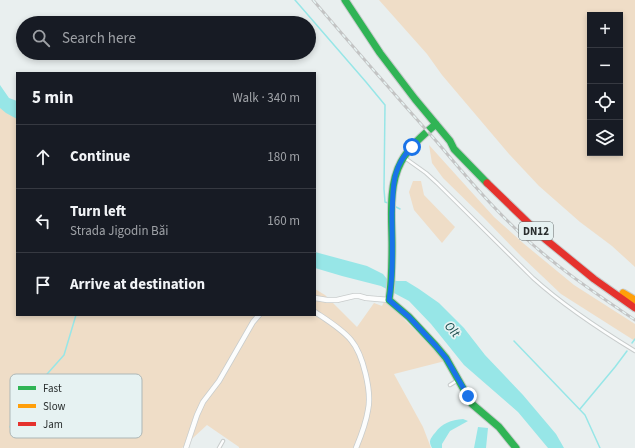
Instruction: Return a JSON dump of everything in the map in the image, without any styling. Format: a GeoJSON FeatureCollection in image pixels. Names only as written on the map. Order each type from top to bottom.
{"type":"FeatureCollection","features":[{"type":"Feature","properties":{"kind":"main road","name":"DN12"},"geometry":{"type":"LineString","coordinates":[[345,0],[384,58],[415,99],[450,141],[454,149],[530,226],[594,279],[635,308]]}},
{"type":"Feature","properties":{"kind":"main road"},"geometry":{"type":"LineString","coordinates":[[436,124],[412,147],[404,157],[396,172],[393,188],[392,276],[390,296],[446,358],[472,404],[498,426],[516,448]]}},
{"type":"Feature","properties":{"kind":"main road","name":"DN12"},"geometry":{"type":"LineString","coordinates":[[450,141],[459,146],[497,186],[548,235],[597,274],[635,300]]}},
{"type":"Feature","properties":{"kind":"street"},"geometry":{"type":"LineString","coordinates":[[316,298],[337,300],[354,296],[366,298],[390,296]]}},
{"type":"Feature","properties":{"kind":"street"},"geometry":{"type":"LineString","coordinates":[[316,313],[347,335],[356,347],[362,359],[369,403],[362,433],[356,448]]}},
{"type":"Feature","properties":{"kind":"street"},"geometry":{"type":"LineString","coordinates":[[186,448],[202,402],[219,381],[253,322],[258,316]]}},
{"type":"Feature","properties":{"kind":"lane"},"geometry":{"type":"LineString","coordinates":[[404,157],[437,182],[533,278],[550,293],[579,315],[635,351]]}},
{"type":"Feature","properties":{"kind":"lane"},"geometry":{"type":"LineString","coordinates":[[450,385],[459,380]]}},
{"type":"Feature","properties":{"kind":"lane"},"geometry":{"type":"LineString","coordinates":[[219,448],[223,441]]}},
{"type":"Feature","properties":{"kind":"shaded area"},"geometry":{"type":"Polygon","coordinates":[[[379,0],[635,0],[635,267],[612,246],[580,222],[539,186],[509,154],[442,75],[427,54],[379,0]]]}},
{"type":"Feature","properties":{"kind":"shaded area"},"geometry":{"type":"Polygon","coordinates":[[[0,98],[16,108],[16,316],[316,316],[316,290],[325,295],[357,327],[374,303],[382,306],[384,302],[395,310],[445,361],[394,374],[423,427],[431,448],[239,448],[207,425],[182,448],[0,448],[0,98]]]}},
{"type":"Feature","properties":{"kind":"shaded area"},"geometry":{"type":"Polygon","coordinates":[[[429,145],[494,217],[523,243],[574,285],[635,324],[635,341],[561,294],[521,256],[443,178],[432,163],[429,145]]]}},
{"type":"Feature","properties":{"kind":"shaded area"},"geometry":{"type":"Polygon","coordinates":[[[413,181],[421,181],[424,195],[455,227],[442,243],[414,210],[409,192],[413,181]]]}},
{"type":"Feature","properties":{"kind":"water"},"geometry":{"type":"Polygon","coordinates":[[[0,85],[9,98],[16,101],[16,118],[0,108],[0,85]]]}},
{"type":"Feature","properties":{"kind":"water","name":"Olt"},"geometry":{"type":"Polygon","coordinates":[[[316,252],[367,266],[383,274],[387,279],[406,281],[439,303],[464,328],[485,355],[523,395],[556,434],[564,448],[548,448],[518,412],[464,365],[431,324],[409,301],[381,286],[316,268],[316,252]]]}},
{"type":"Feature","properties":{"kind":"water"},"geometry":{"type":"Polygon","coordinates":[[[463,419],[468,421],[450,431],[442,444],[442,448],[432,448],[430,440],[444,424],[463,419]]]}},
{"type":"Feature","properties":{"kind":"water"},"geometry":{"type":"Polygon","coordinates":[[[478,427],[488,428],[486,448],[474,448],[478,427]]]}},
{"type":"Feature","properties":{"kind":"waterway"},"geometry":{"type":"LineString","coordinates":[[295,0],[309,16]]}},
{"type":"Feature","properties":{"kind":"waterway"},"geometry":{"type":"LineString","coordinates":[[316,24],[385,105],[384,189],[385,202],[388,203]]}},
{"type":"Feature","properties":{"kind":"waterway"},"geometry":{"type":"LineString","coordinates":[[396,207],[400,209]]}},
{"type":"Feature","properties":{"kind":"waterway"},"geometry":{"type":"LineString","coordinates":[[47,374],[64,355],[76,316]]}},
{"type":"Feature","properties":{"kind":"waterway"},"geometry":{"type":"LineString","coordinates":[[632,343],[635,339]]}},
{"type":"Feature","properties":{"kind":"waterway"},"geometry":{"type":"LineString","coordinates":[[514,341],[585,415],[600,448]]}},
{"type":"Feature","properties":{"kind":"waterway"},"geometry":{"type":"LineString","coordinates":[[580,409],[627,351]]}},
{"type":"Feature","properties":{"kind":"railway"},"geometry":{"type":"LineString","coordinates":[[313,0],[488,201],[510,223],[534,246],[562,269],[635,320]]}},
{"type":"Feature","properties":{"kind":"traffic: fast"},"geometry":{"type":"LineString","coordinates":[[345,0],[380,53],[415,99],[450,141],[454,149],[487,183]]}},
{"type":"Feature","properties":{"kind":"traffic: fast"},"geometry":{"type":"LineString","coordinates":[[436,124],[408,151],[401,162],[394,181],[392,192],[392,266],[389,300],[409,317],[436,346],[446,358],[472,404],[499,427],[516,448]]}},
{"type":"Feature","properties":{"kind":"traffic: slow"},"geometry":{"type":"LineString","coordinates":[[623,293],[635,300]]}},
{"type":"Feature","properties":{"kind":"traffic: jam"},"geometry":{"type":"LineString","coordinates":[[487,183],[545,239],[594,279],[635,308]]}},
{"type":"Feature","properties":{"kind":"route"},"geometry":{"type":"LineString","coordinates":[[412,147],[401,162],[394,178],[392,276],[389,300],[409,317],[446,358],[468,396]]}}]}
